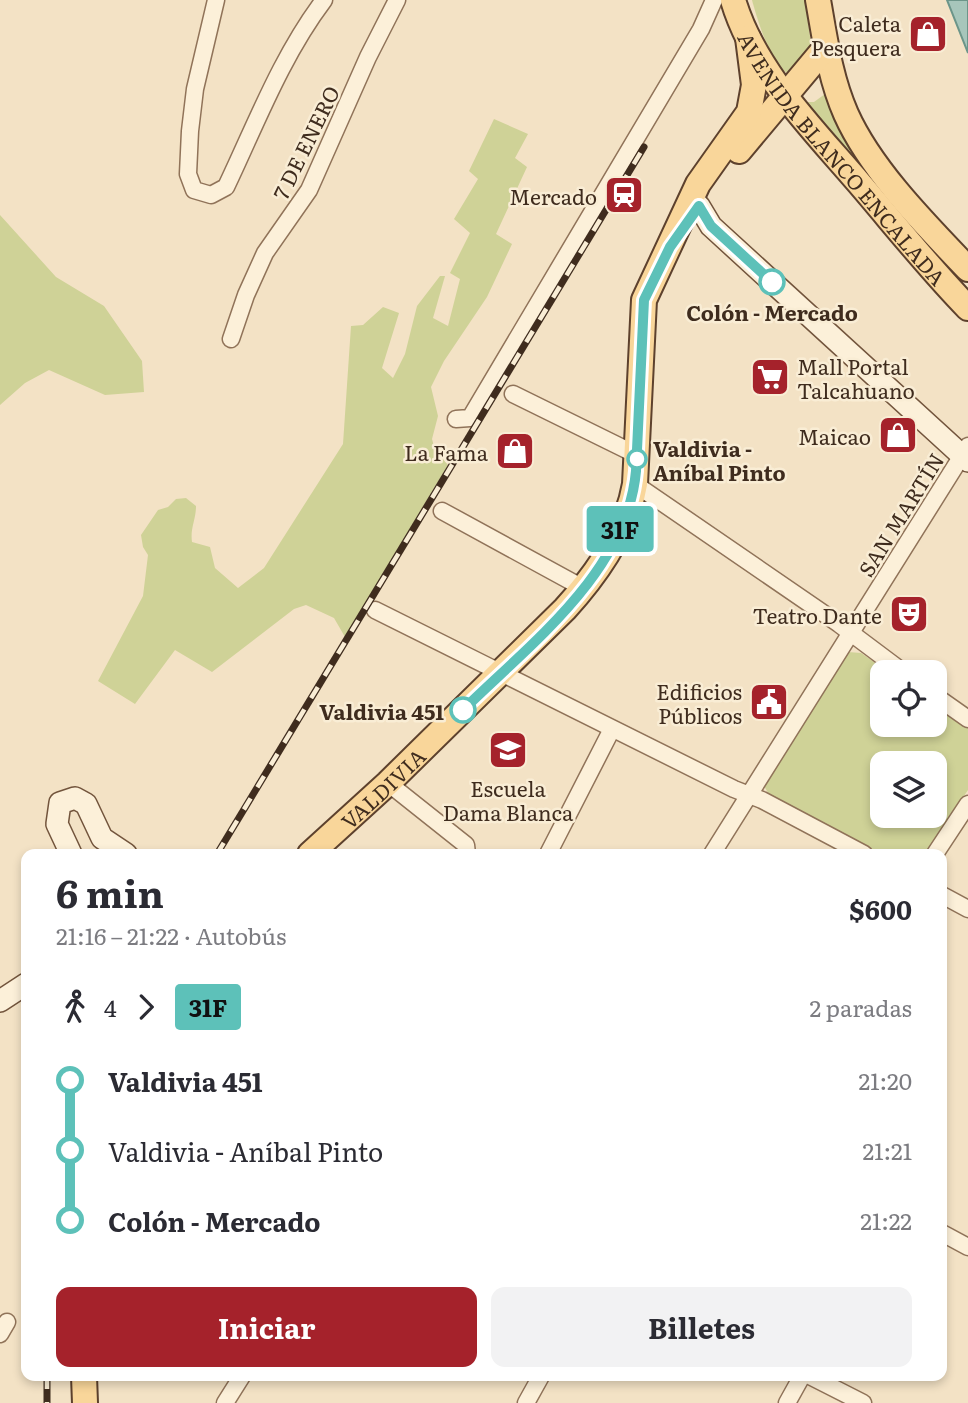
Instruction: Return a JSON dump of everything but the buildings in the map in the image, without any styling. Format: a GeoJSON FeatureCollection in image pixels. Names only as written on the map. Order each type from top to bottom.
{"type":"FeatureCollection","features":[{"type":"Feature","properties":{"kind":"main road","name":"AVENIDA BLANCO ENCALADA"},"geometry":{"type":"LineString","coordinates":[[818,0],[826,47],[842,104],[862,143],[968,269]]}},
{"type":"Feature","properties":{"kind":"main road","name":"AVENIDA BLANCO ENCALADA"},"geometry":{"type":"LineString","coordinates":[[727,2],[787,95],[968,308]]}},
{"type":"Feature","properties":{"kind":"main road","name":"VALDIVIA"},"geometry":{"type":"LineString","coordinates":[[315,849],[500,674],[583,588],[624,522],[635,484],[642,313],[648,288],[752,104],[753,72],[748,38]]}},
{"type":"Feature","properties":{"kind":"main road","name":"VALDIVIA"},"geometry":{"type":"LineString","coordinates":[[697,198],[826,47]]}},
{"type":"Feature","properties":{"kind":"main road"},"geometry":{"type":"LineString","coordinates":[[697,198],[711,226],[966,454]]}},
{"type":"Feature","properties":{"kind":"main road"},"geometry":{"type":"LineString","coordinates":[[69,849],[56,816],[60,803],[75,797],[86,804],[102,838],[118,849]]}},
{"type":"Feature","properties":{"kind":"main road"},"geometry":{"type":"LineString","coordinates":[[0,1001],[21,987]]}},
{"type":"Feature","properties":{"kind":"main road"},"geometry":{"type":"LineString","coordinates":[[84,1381],[85,1403]]}},
{"type":"Feature","properties":{"kind":"street"},"geometry":{"type":"LineString","coordinates":[[216,0],[195,89],[188,174],[194,190],[211,195],[226,187],[273,86],[305,26],[324,0]]}},
{"type":"Feature","properties":{"kind":"street","name":"7 DE ENERO"},"geometry":{"type":"LineString","coordinates":[[232,340],[246,296],[265,253],[309,190],[331,148],[368,57],[397,0]]}},
{"type":"Feature","properties":{"kind":"street"},"geometry":{"type":"LineString","coordinates":[[456,419],[470,418],[701,29],[727,2]]}},
{"type":"Feature","properties":{"kind":"street"},"geometry":{"type":"LineString","coordinates":[[513,394],[637,455]]}},
{"type":"Feature","properties":{"kind":"street","name":"SAN MARTÍN"},"geometry":{"type":"LineString","coordinates":[[715,849],[966,454]]}},
{"type":"Feature","properties":{"kind":"street"},"geometry":{"type":"LineString","coordinates":[[635,484],[887,660]]}},
{"type":"Feature","properties":{"kind":"street"},"geometry":{"type":"LineString","coordinates":[[442,511],[583,588]]}},
{"type":"Feature","properties":{"kind":"street"},"geometry":{"type":"LineString","coordinates":[[375,610],[854,849]]}},
{"type":"Feature","properties":{"kind":"street"},"geometry":{"type":"LineString","coordinates":[[947,704],[968,719]]}},
{"type":"Feature","properties":{"kind":"street"},"geometry":{"type":"LineString","coordinates":[[551,849],[612,729]]}},
{"type":"Feature","properties":{"kind":"street"},"geometry":{"type":"LineString","coordinates":[[388,783],[468,846],[468,849]]}},
{"type":"Feature","properties":{"kind":"street"},"geometry":{"type":"LineString","coordinates":[[938,849],[968,804]]}},
{"type":"Feature","properties":{"kind":"street"},"geometry":{"type":"LineString","coordinates":[[947,898],[968,909]]}},
{"type":"Feature","properties":{"kind":"street"},"geometry":{"type":"LineString","coordinates":[[947,1236],[968,1247]]}},
{"type":"Feature","properties":{"kind":"street"},"geometry":{"type":"LineString","coordinates":[[225,1403],[239,1381]]}},
{"type":"Feature","properties":{"kind":"street"},"geometry":{"type":"LineString","coordinates":[[526,1403],[538,1381]]}},
{"type":"Feature","properties":{"kind":"street"},"geometry":{"type":"LineString","coordinates":[[787,1403],[799,1381]]}},
{"type":"Feature","properties":{"kind":"street"},"geometry":{"type":"LineString","coordinates":[[820,1381],[863,1403]]}},
{"type":"Feature","properties":{"kind":"green space"},"geometry":{"type":"Polygon","coordinates":[[[752,0],[805,0],[812,51],[791,75],[784,71],[772,54],[752,0]]]}},
{"type":"Feature","properties":{"kind":"green space"},"geometry":{"type":"Polygon","coordinates":[[[825,94],[848,145],[859,161],[856,163],[806,102],[814,102],[825,94]]]}},
{"type":"Feature","properties":{"kind":"green space"},"geometry":{"type":"Polygon","coordinates":[[[494,119],[528,134],[515,158],[527,167],[496,234],[512,244],[487,297],[444,361],[431,387],[438,416],[432,439],[435,450],[448,465],[345,637],[334,618],[306,605],[294,609],[212,672],[175,650],[135,704],[98,681],[143,596],[148,555],[141,535],[158,510],[168,507],[176,499],[186,498],[196,506],[192,542],[210,547],[215,568],[238,588],[264,568],[343,444],[351,326],[363,325],[383,307],[399,313],[382,368],[393,378],[405,354],[417,306],[440,276],[445,276],[433,318],[448,326],[460,279],[450,273],[470,233],[454,219],[478,179],[469,171],[494,119]]]}},
{"type":"Feature","properties":{"kind":"green space"},"geometry":{"type":"Polygon","coordinates":[[[0,215],[56,277],[104,306],[142,361],[144,392],[105,395],[49,370],[25,383],[0,405],[0,215]]]}},
{"type":"Feature","properties":{"kind":"green space"},"geometry":{"type":"Polygon","coordinates":[[[848,652],[861,653],[871,660],[870,737],[947,737],[947,713],[968,728],[968,790],[947,821],[947,751],[870,751],[870,828],[942,828],[928,849],[869,849],[770,796],[764,786],[843,655],[848,652]]]}},
{"type":"Feature","properties":{"kind":"water"},"geometry":{"type":"Polygon","coordinates":[[[947,0],[968,0],[968,53],[947,0]]]}},
{"type":"Feature","properties":{"kind":"railway"},"geometry":{"type":"LineString","coordinates":[[220,849],[644,147]]}},
{"type":"Feature","properties":{"kind":"railway"},"geometry":{"type":"LineString","coordinates":[[47,1381],[47,1403]]}},
{"type":"Feature","properties":{"kind":"bus line","name":"31F"},"geometry":{"type":"LineString","coordinates":[[463,710],[575,598],[601,563],[624,522],[633,496],[636,471],[644,300],[654,273],[699,206],[711,226],[772,282]]}},
{"type":"Feature","properties":{"kind":"place","name":"Caleta Pesquera"},"geometry":{"type":"Point","coordinates":[928,34]}},
{"type":"Feature","properties":{"kind":"place","name":"Mercado"},"geometry":{"type":"Point","coordinates":[624,195]}},
{"type":"Feature","properties":{"kind":"place","name":"Colón - Mercado"},"geometry":{"type":"Point","coordinates":[772,282]}},
{"type":"Feature","properties":{"kind":"place","name":"Mall Portal Talcahuano"},"geometry":{"type":"Point","coordinates":[770,377]}},
{"type":"Feature","properties":{"kind":"place","name":"Maicao"},"geometry":{"type":"Point","coordinates":[898,435]}},
{"type":"Feature","properties":{"kind":"place","name":"La Fama"},"geometry":{"type":"Point","coordinates":[515,451]}},
{"type":"Feature","properties":{"kind":"place","name":"Valdivia - Aníbal Pinto"},"geometry":{"type":"Point","coordinates":[637,459]}},
{"type":"Feature","properties":{"kind":"place","name":"Teatro Dante"},"geometry":{"type":"Point","coordinates":[909,614]}},
{"type":"Feature","properties":{"kind":"place","name":"Edificios Públicos"},"geometry":{"type":"Point","coordinates":[769,702]}},
{"type":"Feature","properties":{"kind":"place","name":"Valdivia 451"},"geometry":{"type":"Point","coordinates":[463,710]}},
{"type":"Feature","properties":{"kind":"place","name":"Escuela Dama Blanca"},"geometry":{"type":"Point","coordinates":[508,750]}}]}
